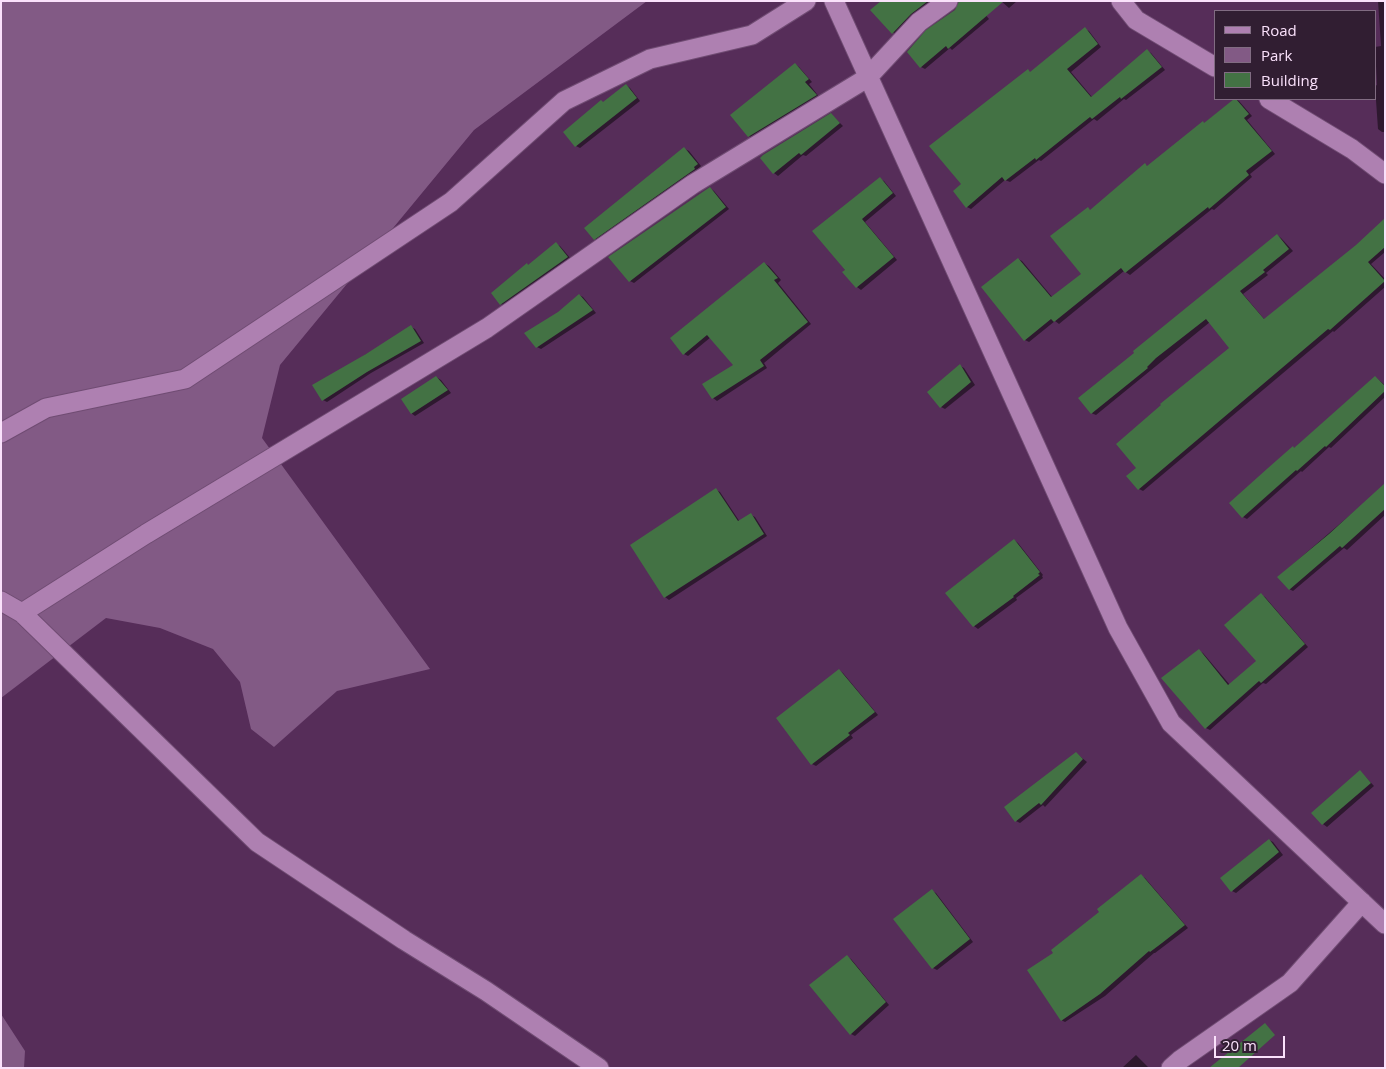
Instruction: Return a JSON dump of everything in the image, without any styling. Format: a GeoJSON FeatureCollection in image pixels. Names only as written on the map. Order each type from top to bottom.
{"type":"FeatureCollection","features":[{"type":"Feature","properties":{"kind":"street"},"geometry":{"type":"LineString","coordinates":[[1,433],[46,408],[185,379],[451,202],[564,101],[650,59],[752,35],[806,1]]}},
{"type":"Feature","properties":{"kind":"street"},"geometry":{"type":"LineString","coordinates":[[834,1],[867,78],[1118,628],[1171,723],[1385,924]]}},
{"type":"Feature","properties":{"kind":"street"},"geometry":{"type":"LineString","coordinates":[[22,613],[146,534],[486,328],[693,184],[867,78],[919,22],[948,1]]}},
{"type":"Feature","properties":{"kind":"street"},"geometry":{"type":"LineString","coordinates":[[1121,1],[1136,20],[1214,66]]}},
{"type":"Feature","properties":{"kind":"street"},"geometry":{"type":"LineString","coordinates":[[1270,100],[1352,149],[1385,174]]}},
{"type":"Feature","properties":{"kind":"street"},"geometry":{"type":"LineString","coordinates":[[1,601],[22,613],[256,842],[404,940],[486,991],[599,1068]]}},
{"type":"Feature","properties":{"kind":"street"},"geometry":{"type":"LineString","coordinates":[[1171,1068],[1290,984],[1362,902]]}},
{"type":"Feature","properties":{"kind":"green space"},"geometry":{"type":"Polygon","coordinates":[[[1,1],[647,1],[474,130],[280,365],[262,438],[430,669],[337,691],[274,747],[251,729],[240,682],[213,649],[160,628],[106,618],[1,698],[1,1]]]}},
{"type":"Feature","properties":{"kind":"green space"},"geometry":{"type":"Polygon","coordinates":[[[1,1014],[25,1051],[24,1068],[1,1068],[1,1014]]]}},
{"type":"Feature","properties":{"kind":"building"},"geometry":{"type":"Polygon","coordinates":[[[881,1],[928,1],[911,14],[892,34],[870,10],[881,1]]]}},
{"type":"Feature","properties":{"kind":"building"},"geometry":{"type":"Polygon","coordinates":[[[959,1],[1004,1],[948,49],[946,46],[920,68],[907,52],[926,30],[955,10],[959,1]]]}},
{"type":"Feature","properties":{"kind":"building"},"geometry":{"type":"Polygon","coordinates":[[[1085,27],[1098,44],[1067,69],[1091,97],[1147,49],[1162,67],[1121,99],[1120,97],[1092,119],[1090,117],[1036,160],[1035,158],[1005,181],[1002,177],[966,208],[953,191],[961,184],[929,146],[1028,69],[1030,72],[1085,27]]]}},
{"type":"Feature","properties":{"kind":"building"},"geometry":{"type":"Polygon","coordinates":[[[795,63],[809,79],[805,82],[817,95],[748,137],[730,115],[795,63]]]}},
{"type":"Feature","properties":{"kind":"building"},"geometry":{"type":"Polygon","coordinates":[[[626,84],[637,98],[575,147],[563,132],[601,100],[603,102],[626,84]]]}},
{"type":"Feature","properties":{"kind":"building"},"geometry":{"type":"Polygon","coordinates":[[[1233,100],[1237,100],[1249,114],[1244,118],[1272,151],[1246,171],[1249,175],[1209,209],[1208,207],[1125,273],[1121,268],[1054,322],[1051,319],[1024,341],[981,287],[1018,258],[1051,297],[1081,274],[1050,236],[1088,207],[1090,210],[1145,163],[1147,166],[1203,121],[1204,123],[1233,100]]]}},
{"type":"Feature","properties":{"kind":"building"},"geometry":{"type":"Polygon","coordinates":[[[831,113],[840,123],[801,155],[799,153],[773,174],[760,158],[831,113]]]}},
{"type":"Feature","properties":{"kind":"building"},"geometry":{"type":"Polygon","coordinates":[[[684,147],[698,164],[694,167],[695,169],[594,240],[584,228],[684,147]]]}},
{"type":"Feature","properties":{"kind":"building"},"geometry":{"type":"Polygon","coordinates":[[[880,177],[893,193],[862,219],[894,257],[856,288],[842,272],[845,270],[812,231],[880,177]]]}},
{"type":"Feature","properties":{"kind":"building"},"geometry":{"type":"Polygon","coordinates":[[[710,187],[726,207],[629,282],[608,257],[710,187]]]}},
{"type":"Feature","properties":{"kind":"building"},"geometry":{"type":"Polygon","coordinates":[[[1385,218],[1385,247],[1368,262],[1385,281],[1330,330],[1328,329],[1138,490],[1126,476],[1136,468],[1116,444],[1160,404],[1229,348],[1206,319],[1156,358],[1148,368],[1091,414],[1078,398],[1277,234],[1289,249],[1263,270],[1265,272],[1240,291],[1264,319],[1356,245],[1385,218]]]}},
{"type":"Feature","properties":{"kind":"building"},"geometry":{"type":"Polygon","coordinates":[[[556,242],[568,257],[500,305],[491,293],[556,242]]]}},
{"type":"Feature","properties":{"kind":"building"},"geometry":{"type":"Polygon","coordinates":[[[764,262],[778,278],[774,280],[808,322],[760,360],[764,366],[712,399],[702,384],[733,365],[707,335],[683,355],[670,338],[764,262]]]}},
{"type":"Feature","properties":{"kind":"building"},"geometry":{"type":"Polygon","coordinates":[[[579,294],[593,310],[536,348],[524,333],[558,312],[579,294]]]}},
{"type":"Feature","properties":{"kind":"building"},"geometry":{"type":"Polygon","coordinates":[[[411,325],[421,341],[322,401],[312,385],[411,325]]]}},
{"type":"Feature","properties":{"kind":"building"},"geometry":{"type":"Polygon","coordinates":[[[960,364],[971,382],[940,408],[927,392],[960,364]]]}},
{"type":"Feature","properties":{"kind":"building"},"geometry":{"type":"Polygon","coordinates":[[[436,376],[448,390],[411,414],[401,399],[436,376]]]}},
{"type":"Feature","properties":{"kind":"building"},"geometry":{"type":"Polygon","coordinates":[[[1375,376],[1385,386],[1385,391],[1326,447],[1296,470],[1242,518],[1229,503],[1375,376]]]}},
{"type":"Feature","properties":{"kind":"building"},"geometry":{"type":"Polygon","coordinates":[[[1385,483],[1385,509],[1342,548],[1340,546],[1289,590],[1277,577],[1329,534],[1385,483]]]}},
{"type":"Feature","properties":{"kind":"building"},"geometry":{"type":"Polygon","coordinates":[[[716,488],[738,521],[751,513],[764,534],[664,598],[630,545],[716,488]]]}},
{"type":"Feature","properties":{"kind":"building"},"geometry":{"type":"Polygon","coordinates":[[[1014,539],[1040,572],[1038,574],[1040,575],[973,627],[945,593],[1014,539]]]}},
{"type":"Feature","properties":{"kind":"building"},"geometry":{"type":"Polygon","coordinates":[[[1261,593],[1305,644],[1261,683],[1259,681],[1205,729],[1161,678],[1199,649],[1228,685],[1256,661],[1224,625],[1261,593]]]}},
{"type":"Feature","properties":{"kind":"building"},"geometry":{"type":"Polygon","coordinates":[[[839,669],[875,712],[848,733],[850,735],[811,765],[776,718],[839,669]]]}},
{"type":"Feature","properties":{"kind":"building"},"geometry":{"type":"Polygon","coordinates":[[[1076,752],[1083,759],[1041,805],[1039,803],[1015,822],[1004,807],[1076,752]]]}},
{"type":"Feature","properties":{"kind":"building"},"geometry":{"type":"Polygon","coordinates":[[[1360,770],[1371,783],[1322,825],[1311,813],[1360,770]]]}},
{"type":"Feature","properties":{"kind":"building"},"geometry":{"type":"Polygon","coordinates":[[[1269,839],[1279,852],[1231,892],[1220,878],[1269,839]]]}},
{"type":"Feature","properties":{"kind":"building"},"geometry":{"type":"Polygon","coordinates":[[[1141,874],[1185,925],[1149,951],[1100,994],[1061,1021],[1027,970],[1053,953],[1051,950],[1099,912],[1097,909],[1141,874]]]}},
{"type":"Feature","properties":{"kind":"building"},"geometry":{"type":"Polygon","coordinates":[[[932,889],[970,939],[932,969],[893,919],[932,889]]]}},
{"type":"Feature","properties":{"kind":"building"},"geometry":{"type":"Polygon","coordinates":[[[847,955],[886,1002],[850,1035],[809,985],[847,955]]]}},
{"type":"Feature","properties":{"kind":"building"},"geometry":{"type":"Polygon","coordinates":[[[1265,1023],[1275,1035],[1238,1068],[1209,1068],[1265,1023]]]}}]}
